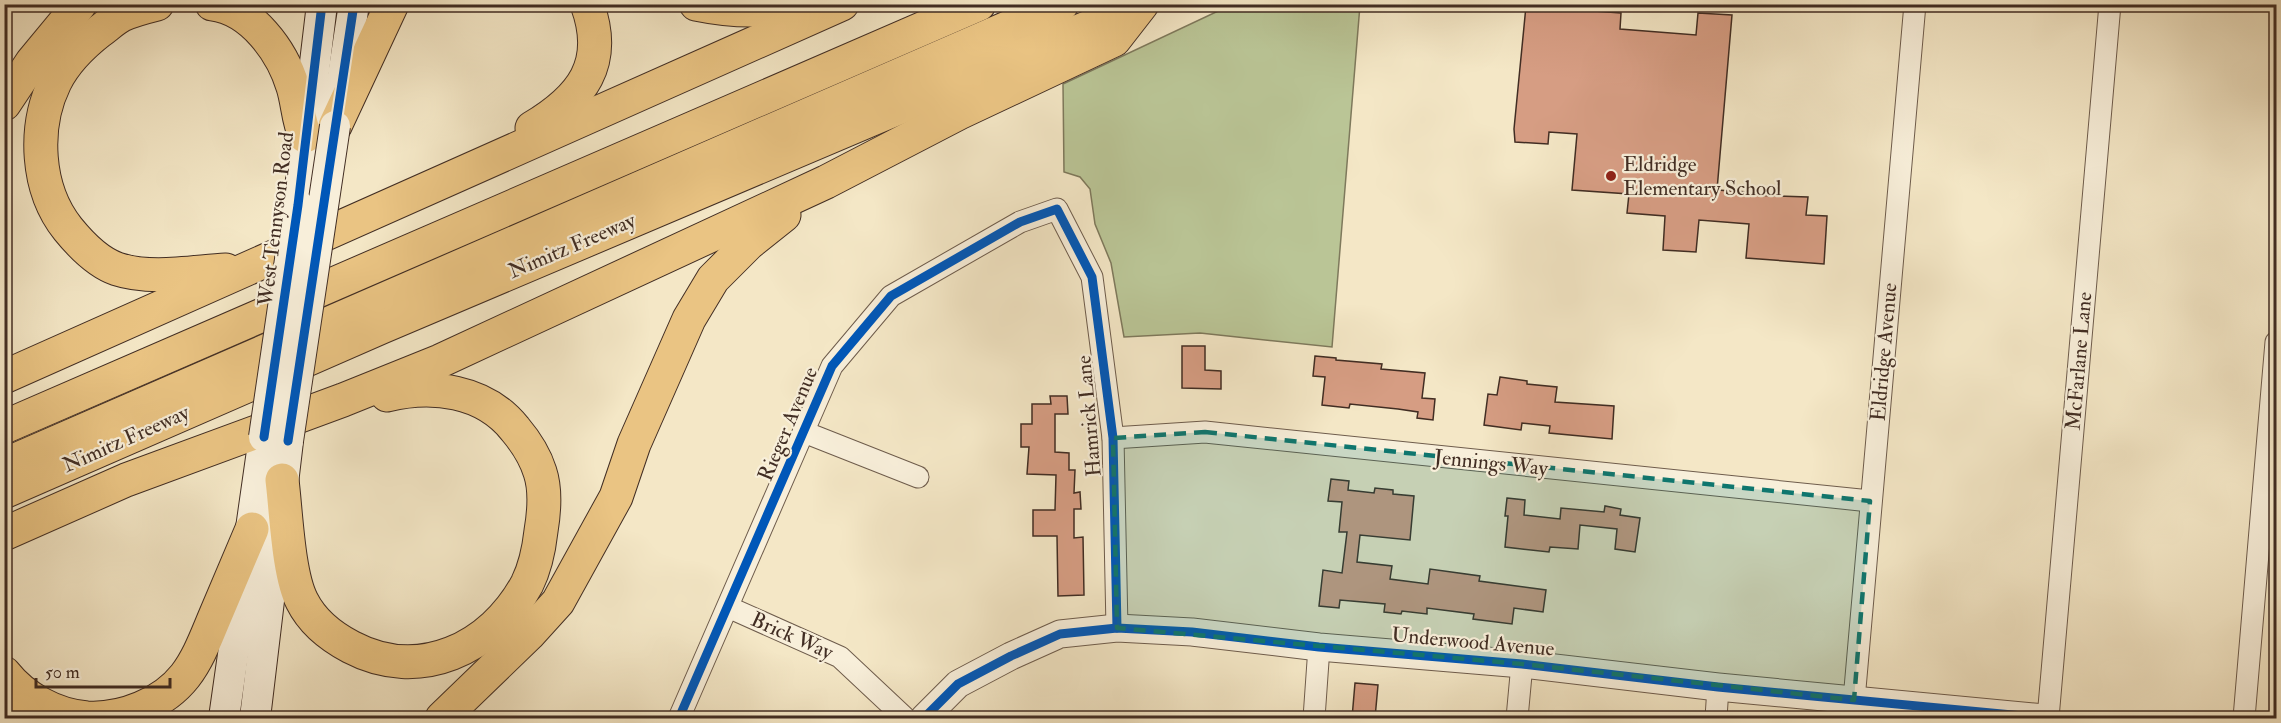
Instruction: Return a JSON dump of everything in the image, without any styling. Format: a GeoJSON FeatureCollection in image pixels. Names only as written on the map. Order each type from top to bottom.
{"type":"FeatureCollection","features":[{"type":"Feature","properties":{"kind":"highway"},"geometry":{"type":"LineString","coordinates":[[4,104],[32,62],[80,4]]}},
{"type":"Feature","properties":{"kind":"highway"},"geometry":{"type":"LineString","coordinates":[[157,4],[121,16],[90,39],[71,57],[55,81],[46,105],[41,153],[49,195],[59,217],[79,242],[99,259],[117,269],[162,274],[246,269]]}},
{"type":"Feature","properties":{"kind":"highway"},"geometry":{"type":"LineString","coordinates":[[212,4],[224,6],[254,23],[280,57],[294,88],[300,125],[305,136]]}},
{"type":"Feature","properties":{"kind":"highway"},"geometry":{"type":"LineString","coordinates":[[335,126],[392,4]]}},
{"type":"Feature","properties":{"kind":"highway"},"geometry":{"type":"LineString","coordinates":[[430,189],[558,112],[576,93],[593,62],[594,24],[587,4]]}},
{"type":"Feature","properties":{"kind":"highway"},"geometry":{"type":"LineString","coordinates":[[696,4],[736,10],[780,9],[798,4]]}},
{"type":"Feature","properties":{"kind":"highway"},"geometry":{"type":"LineString","coordinates":[[4,377],[842,4]]}},
{"type":"Feature","properties":{"kind":"highway"},"geometry":{"type":"LineString","coordinates":[[4,427],[979,4]]}},
{"type":"Feature","properties":{"kind":"highway"},"geometry":{"type":"LineString","coordinates":[[4,465],[1062,4]]}},
{"type":"Feature","properties":{"kind":"highway"},"geometry":{"type":"LineString","coordinates":[[281,432],[343,400],[440,361],[826,182],[959,113],[1114,40],[1142,4]]}},
{"type":"Feature","properties":{"kind":"highway","name":"Nimitz Freeway"},"geometry":{"type":"LineString","coordinates":[[4,492],[371,332],[1142,4]]}},
{"type":"Feature","properties":{"kind":"highway"},"geometry":{"type":"LineString","coordinates":[[442,718],[530,634],[558,602],[616,497],[634,444],[689,319],[713,279],[750,243],[826,182]]}},
{"type":"Feature","properties":{"kind":"highway"},"geometry":{"type":"LineString","coordinates":[[4,534],[126,480],[410,390],[458,393],[476,399],[511,423],[522,438],[535,458],[541,475],[543,517],[534,565],[527,583],[501,619],[469,646],[432,660],[391,662],[375,658],[342,643],[324,629],[311,617],[301,599],[294,576],[282,480]]}},
{"type":"Feature","properties":{"kind":"highway"},"geometry":{"type":"LineString","coordinates":[[4,556],[27,539],[126,480]]}},
{"type":"Feature","properties":{"kind":"highway"},"geometry":{"type":"LineString","coordinates":[[4,673],[32,699],[67,716],[109,717],[125,714],[154,702],[185,676],[202,646],[252,529]]}},
{"type":"Feature","properties":{"kind":"highway"},"geometry":{"type":"LineString","coordinates":[[4,713],[12,718]]}},
{"type":"Feature","properties":{"kind":"main road","name":"West Tennyson Road"},"geometry":{"type":"LineString","coordinates":[[255,718],[282,480],[281,432],[298,205],[322,4]]}},
{"type":"Feature","properties":{"kind":"main road","name":"West Tennyson Road"},"geometry":{"type":"LineString","coordinates":[[224,718],[252,529],[281,432],[354,4]]}},
{"type":"Feature","properties":{"kind":"street","name":"Eldridge Avenue"},"geometry":{"type":"LineString","coordinates":[[1854,700],[1915,4]]}},
{"type":"Feature","properties":{"kind":"street","name":"McFarlane Lane"},"geometry":{"type":"LineString","coordinates":[[2046,718],[2110,4]]}},
{"type":"Feature","properties":{"kind":"street","name":"Rieger Avenue"},"geometry":{"type":"LineString","coordinates":[[679,718],[832,366],[891,296],[1020,222],[1057,209]]}},
{"type":"Feature","properties":{"kind":"street","name":"Hamrick Lane"},"geometry":{"type":"LineString","coordinates":[[1057,209],[1092,277],[1113,438],[1117,628]]}},
{"type":"Feature","properties":{"kind":"street"},"geometry":{"type":"LineString","coordinates":[[2244,718],[2277,342]]}},
{"type":"Feature","properties":{"kind":"street"},"geometry":{"type":"LineString","coordinates":[[804,432],[918,477]]}},
{"type":"Feature","properties":{"kind":"street","name":"Jennings Way"},"geometry":{"type":"LineString","coordinates":[[1113,438],[1205,432],[1870,501]]}},
{"type":"Feature","properties":{"kind":"street","name":"Brick Way"},"geometry":{"type":"LineString","coordinates":[[728,607],[840,657],[905,718]]}},
{"type":"Feature","properties":{"kind":"street","name":"Underwood Avenue"},"geometry":{"type":"LineString","coordinates":[[924,718],[958,684],[1011,656],[1060,634],[1117,628],[1192,632],[1319,647],[1522,664],[1718,687],[2046,718]]}},
{"type":"Feature","properties":{"kind":"street"},"geometry":{"type":"LineString","coordinates":[[1314,718],[1319,647]]}},
{"type":"Feature","properties":{"kind":"street"},"geometry":{"type":"LineString","coordinates":[[1517,718],[1522,664]]}},
{"type":"Feature","properties":{"kind":"street"},"geometry":{"type":"LineString","coordinates":[[1716,718],[1718,687]]}},
{"type":"Feature","properties":{"kind":"highlighted area"},"geometry":{"type":"Polygon","coordinates":[[[1205,432],[1870,501],[1854,700],[1522,664],[1117,628],[1113,438],[1205,432]]]}},
{"type":"Feature","properties":{"kind":"green space"},"geometry":{"type":"Polygon","coordinates":[[[1233,4],[1360,5],[1332,347],[1200,333],[1124,337],[1111,263],[1095,224],[1090,189],[1080,177],[1064,172],[1063,84],[1233,4]]]}},
{"type":"Feature","properties":{"kind":"building"},"geometry":{"type":"Polygon","coordinates":[[[1526,6],[1621,13],[1620,29],[1696,35],[1698,13],[1732,15],[1717,190],[1748,192],[1748,195],[1808,197],[1806,215],[1827,216],[1824,264],[1746,258],[1749,224],[1699,220],[1696,252],[1663,250],[1665,216],[1627,213],[1629,194],[1572,190],[1577,134],[1549,132],[1548,144],[1515,142],[1514,129],[1526,6]]]}},
{"type":"Feature","properties":{"kind":"building"},"geometry":{"type":"Polygon","coordinates":[[[1182,346],[1205,346],[1205,370],[1221,371],[1221,389],[1182,388],[1182,346]]]}},
{"type":"Feature","properties":{"kind":"building"},"geometry":{"type":"Polygon","coordinates":[[[1315,356],[1382,364],[1381,369],[1425,373],[1422,398],[1435,399],[1433,420],[1417,418],[1418,412],[1398,409],[1350,404],[1349,408],[1322,405],[1325,377],[1313,376],[1315,356]]]}},
{"type":"Feature","properties":{"kind":"building"},"geometry":{"type":"Polygon","coordinates":[[[1500,377],[1527,381],[1527,384],[1557,387],[1555,402],[1614,406],[1612,439],[1549,433],[1550,426],[1522,423],[1521,430],[1484,425],[1488,394],[1497,395],[1500,377]]]}},
{"type":"Feature","properties":{"kind":"building"},"geometry":{"type":"Polygon","coordinates":[[[1050,396],[1067,396],[1068,414],[1055,414],[1055,452],[1069,453],[1069,470],[1075,470],[1074,493],[1080,492],[1081,509],[1074,509],[1074,538],[1083,537],[1084,595],[1058,596],[1057,536],[1033,536],[1033,510],[1055,510],[1056,475],[1027,474],[1029,447],[1021,447],[1021,424],[1032,424],[1032,404],[1051,404],[1050,396]]]}},
{"type":"Feature","properties":{"kind":"building"},"geometry":{"type":"Polygon","coordinates":[[[1331,479],[1349,481],[1348,490],[1374,493],[1375,488],[1393,490],[1393,494],[1414,496],[1410,540],[1360,535],[1357,562],[1392,566],[1390,579],[1428,584],[1430,569],[1480,576],[1479,581],[1546,590],[1543,612],[1514,608],[1512,624],[1473,619],[1474,614],[1427,608],[1427,614],[1402,611],[1401,614],[1384,612],[1385,604],[1340,600],[1339,608],[1319,606],[1323,570],[1342,573],[1347,532],[1339,532],[1342,502],[1328,501],[1331,479]]]}},
{"type":"Feature","properties":{"kind":"building"},"geometry":{"type":"Polygon","coordinates":[[[1507,498],[1525,500],[1524,515],[1560,519],[1561,508],[1604,512],[1605,506],[1621,509],[1620,515],[1640,518],[1635,552],[1615,549],[1617,529],[1580,525],[1578,549],[1550,547],[1549,552],[1505,547],[1507,498]]]}},
{"type":"Feature","properties":{"kind":"building"},"geometry":{"type":"Polygon","coordinates":[[[1355,683],[1378,685],[1375,718],[1352,718],[1355,683]]]}},
{"type":"Feature","properties":{"kind":"cycle path"},"geometry":{"type":"LineString","coordinates":[[264,437],[298,205],[322,4]]}},
{"type":"Feature","properties":{"kind":"cycle path"},"geometry":{"type":"LineString","coordinates":[[288,441],[354,4]]}},
{"type":"Feature","properties":{"kind":"cycle path"},"geometry":{"type":"LineString","coordinates":[[679,718],[832,366],[891,296],[1020,222],[1057,209],[1092,277],[1113,438],[1117,628]]}},
{"type":"Feature","properties":{"kind":"cycle path"},"geometry":{"type":"LineString","coordinates":[[924,718],[958,684],[1011,656],[1060,634],[1117,628],[1192,632],[1319,647],[1522,664],[1718,687],[2044,718]]}},
{"type":"Feature","properties":{"kind":"place","name":"Eldridge Elementary School"},"geometry":{"type":"Point","coordinates":[1611,176]}}]}
